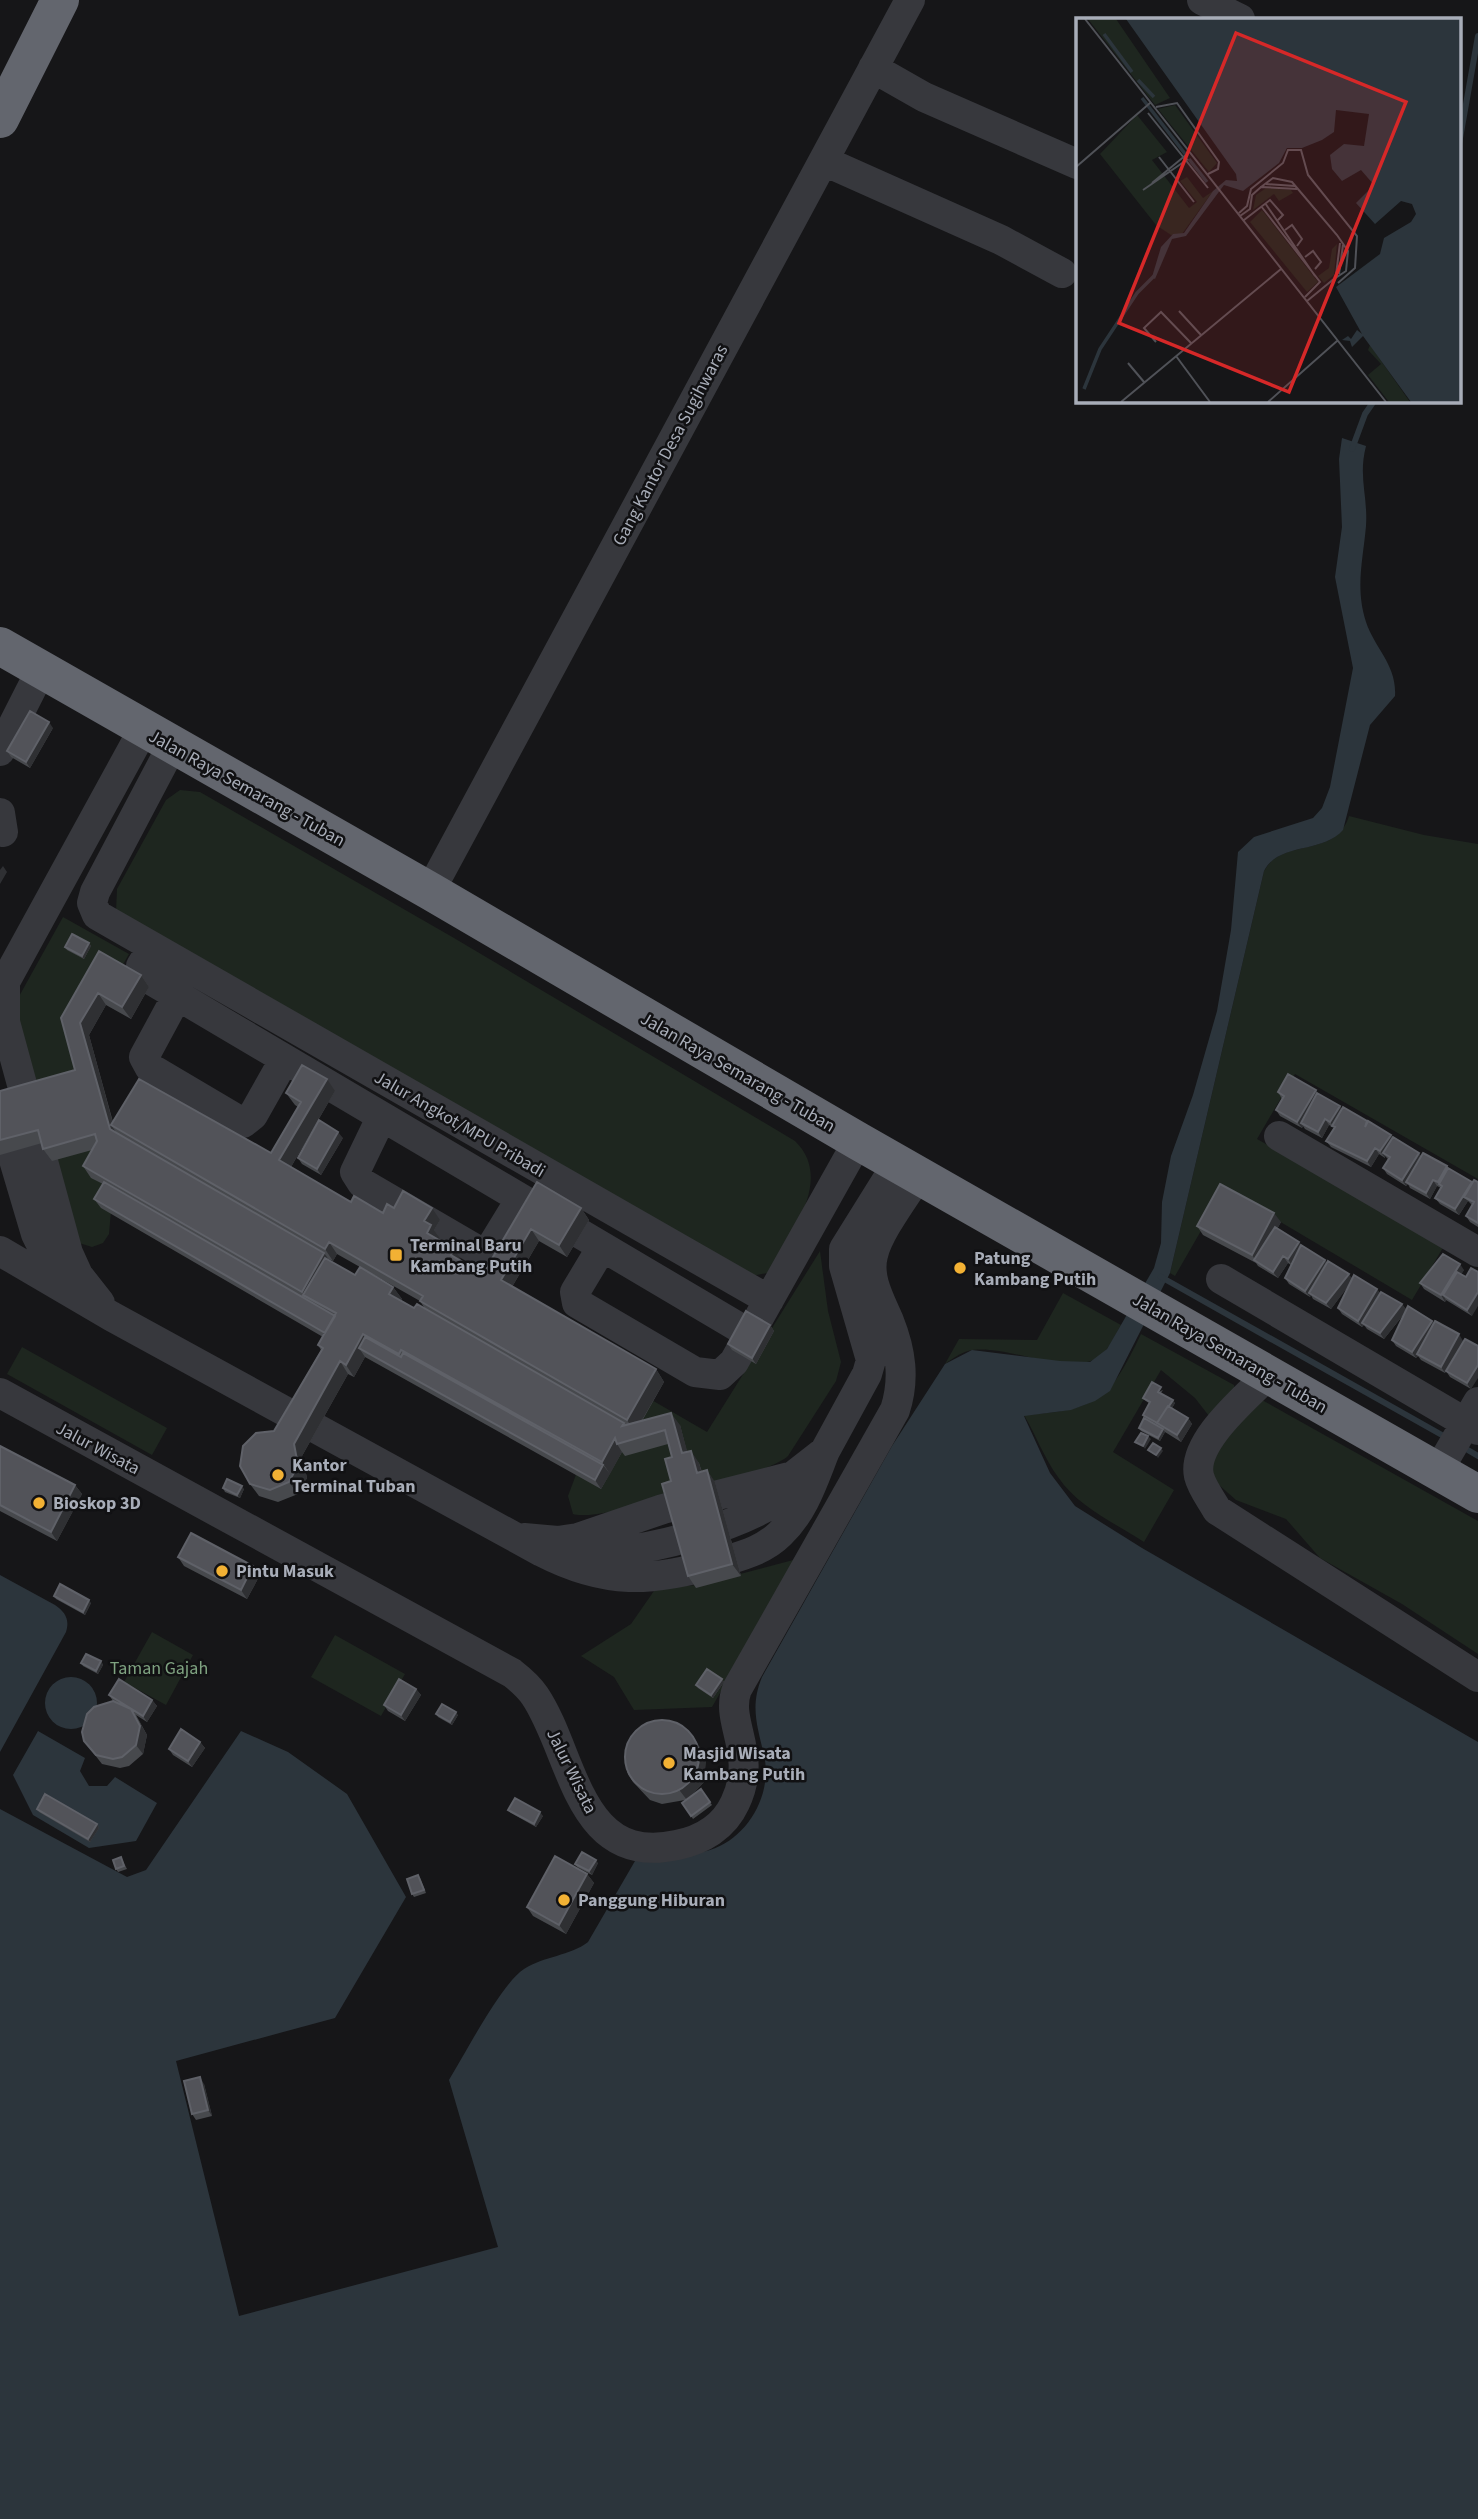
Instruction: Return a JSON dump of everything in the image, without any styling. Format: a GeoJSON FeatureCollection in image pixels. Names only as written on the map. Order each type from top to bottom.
{"type":"FeatureCollection","features":[{"type":"Feature","properties":{"kind":"highway"},"geometry":{"type":"LineString","coordinates":[[0,119],[60,0]]}},
{"type":"Feature","properties":{"kind":"highway","name":"Jalan Raya Semarang - Tuban"},"geometry":{"type":"LineString","coordinates":[[0,646],[429,891],[907,1170],[1268,1375],[1466,1454]]}},
{"type":"Feature","properties":{"kind":"street","name":"Gang Kantor Desa Sugihwaras"},"geometry":{"type":"LineString","coordinates":[[429,891],[910,0]]}},
{"type":"Feature","properties":{"kind":"street"},"geometry":{"type":"LineString","coordinates":[[1202,0],[1238,18]]}},
{"type":"Feature","properties":{"kind":"street"},"geometry":{"type":"LineString","coordinates":[[873,68],[924,97],[1076,164]]}},
{"type":"Feature","properties":{"kind":"street"},"geometry":{"type":"LineString","coordinates":[[824,160],[1001,240],[1062,272]]}},
{"type":"Feature","properties":{"kind":"street"},"geometry":{"type":"LineString","coordinates":[[0,751],[41,670]]}},
{"type":"Feature","properties":{"kind":"street"},"geometry":{"type":"LineString","coordinates":[[111,1316],[82,1280],[68,1254],[5,1022],[1,993],[158,738]]}},
{"type":"Feature","properties":{"kind":"street","name":"Jalur Angkot/MPU Pribadi"},"geometry":{"type":"LineString","coordinates":[[158,738],[92,898],[92,909],[97,915],[769,1300]]}},
{"type":"Feature","properties":{"kind":"street","name":"Jalur Angkot/MPU Pribadi"},"geometry":{"type":"LineString","coordinates":[[152,948],[141,966],[143,974],[177,996],[750,1334]]}},
{"type":"Feature","properties":{"kind":"street"},"geometry":{"type":"LineString","coordinates":[[177,996],[144,1057],[146,1065],[171,1081],[243,1123],[253,1115],[284,1060]]}},
{"type":"Feature","properties":{"kind":"street"},"geometry":{"type":"LineString","coordinates":[[0,1057],[54,1243],[78,1283],[111,1316]]}},
{"type":"Feature","properties":{"kind":"street"},"geometry":{"type":"LineString","coordinates":[[0,1113],[30,1216],[43,1248],[74,1284],[111,1316]]}},
{"type":"Feature","properties":{"kind":"street","name":"Jalur Angkot/MPU Pribadi"},"geometry":{"type":"LineString","coordinates":[[381,1118],[355,1172],[362,1183],[482,1253],[491,1249],[520,1200]]}},
{"type":"Feature","properties":{"kind":"street"},"geometry":{"type":"LineString","coordinates":[[1279,1136],[1478,1252]]}},
{"type":"Feature","properties":{"kind":"street"},"geometry":{"type":"LineString","coordinates":[[601,1247],[573,1295],[577,1303],[695,1372],[707,1376],[726,1372],[858,1141]]}},
{"type":"Feature","properties":{"kind":"street"},"geometry":{"type":"LineString","coordinates":[[0,1251],[111,1316],[557,1560],[611,1577],[644,1578],[681,1573],[748,1554],[779,1536],[803,1506],[825,1451],[867,1374],[871,1360],[844,1266],[844,1250],[907,1170]]}},
{"type":"Feature","properties":{"kind":"street","name":"Jalur Wisata"},"geometry":{"type":"LineString","coordinates":[[0,1393],[506,1669],[534,1694],[577,1790],[597,1823],[612,1835],[637,1846],[679,1845],[700,1838],[717,1827],[735,1803],[746,1761],[734,1706],[737,1689],[895,1410],[901,1384],[900,1356],[873,1281],[871,1263],[874,1249],[907,1170]]}},
{"type":"Feature","properties":{"kind":"street"},"geometry":{"type":"LineString","coordinates":[[0,1173],[22,1242],[69,1285],[111,1316]]}},
{"type":"Feature","properties":{"kind":"street"},"geometry":{"type":"LineString","coordinates":[[0,1235],[14,1253],[111,1316]]}},
{"type":"Feature","properties":{"kind":"street"},"geometry":{"type":"LineString","coordinates":[[1221,1279],[1466,1454]]}},
{"type":"Feature","properties":{"kind":"street"},"geometry":{"type":"LineString","coordinates":[[1268,1375],[1213,1433],[1201,1454],[1199,1476],[1217,1510],[1478,1677]]}},
{"type":"Feature","properties":{"kind":"street"},"geometry":{"type":"LineString","coordinates":[[513,1536],[569,1540],[730,1490],[793,1476],[825,1451]]}},
{"type":"Feature","properties":{"kind":"street"},"geometry":{"type":"LineString","coordinates":[[513,1536],[576,1547],[610,1541],[775,1491],[797,1479],[825,1451]]}},
{"type":"Feature","properties":{"kind":"green space"},"geometry":{"type":"Polygon","coordinates":[[[180,790],[200,792],[454,938],[795,1141],[806,1155],[810,1187],[799,1220],[774,1266],[767,1273],[752,1276],[116,912],[117,889],[166,800],[180,790]]]}},
{"type":"Feature","properties":{"kind":"green space"},"geometry":{"type":"Polygon","coordinates":[[[1349,816],[1424,835],[1478,844],[1478,1179],[1295,1074],[1257,1139],[1444,1246],[1412,1300],[1225,1189],[1175,1276],[1170,1273],[1264,871],[1272,861],[1283,854],[1333,838],[1349,816]]]}},
{"type":"Feature","properties":{"kind":"green space"},"geometry":{"type":"Polygon","coordinates":[[[63,917],[129,954],[76,1047],[112,1199],[109,1234],[103,1243],[92,1247],[79,1243],[16,1029],[17,1000],[63,917]]]}},
{"type":"Feature","properties":{"kind":"green space"},"geometry":{"type":"Polygon","coordinates":[[[820,1251],[828,1311],[841,1362],[836,1381],[788,1456],[749,1474],[682,1496],[613,1511],[588,1515],[573,1514],[568,1496],[577,1472],[601,1484],[650,1399],[707,1432],[820,1251]]]}},
{"type":"Feature","properties":{"kind":"green space"},"geometry":{"type":"Polygon","coordinates":[[[1063,1293],[1121,1325],[1100,1356],[1087,1362],[1072,1364],[983,1350],[965,1352],[945,1364],[959,1339],[1037,1340],[1063,1293]]]}},
{"type":"Feature","properties":{"kind":"green space"},"geometry":{"type":"Polygon","coordinates":[[[1141,1334],[1234,1385],[1235,1398],[1209,1416],[1195,1398],[1161,1370],[1113,1452],[1174,1490],[1144,1542],[1098,1514],[1066,1488],[1048,1462],[1024,1415],[1069,1410],[1098,1398],[1119,1374],[1141,1334]]]}},
{"type":"Feature","properties":{"kind":"green space"},"geometry":{"type":"Polygon","coordinates":[[[22,1347],[167,1428],[152,1455],[7,1374],[22,1347]]]}},
{"type":"Feature","properties":{"kind":"green space"},"geometry":{"type":"Polygon","coordinates":[[[1262,1400],[1478,1521],[1478,1654],[1402,1604],[1320,1558],[1286,1519],[1236,1500],[1219,1485],[1210,1470],[1212,1453],[1262,1400]]]}},
{"type":"Feature","properties":{"kind":"green space"},"geometry":{"type":"Polygon","coordinates":[[[797,1559],[712,1707],[634,1710],[614,1677],[581,1656],[631,1624],[656,1588],[698,1585],[797,1559]]]}},
{"type":"Feature","properties":{"kind":"green space","name":"Taman Gajah"},"geometry":{"type":"Polygon","coordinates":[[[152,1632],[193,1655],[166,1705],[124,1682],[152,1632]]]}},
{"type":"Feature","properties":{"kind":"green space"},"geometry":{"type":"Polygon","coordinates":[[[335,1635],[405,1674],[381,1716],[311,1677],[335,1635]]]}},
{"type":"Feature","properties":{"kind":"shaded area"},"geometry":{"type":"Polygon","coordinates":[[[1342,438],[1366,446],[1363,477],[1366,526],[1361,597],[1370,632],[1393,675],[1395,696],[1370,725],[1343,830],[1324,842],[1280,856],[1264,871],[1170,1273],[1110,1391],[1095,1401],[1071,1410],[1024,1416],[1050,1473],[1075,1506],[1142,1548],[1478,1742],[1478,2519],[0,2519],[0,1809],[127,1877],[146,1870],[241,1731],[288,1752],[347,1794],[406,1897],[335,2018],[176,2061],[239,2316],[498,2247],[449,2080],[494,2004],[524,1969],[588,1942],[635,1861],[710,1850],[736,1836],[755,1813],[765,1785],[766,1770],[756,1707],[762,1677],[892,1446],[945,1364],[972,1350],[1090,1362],[1107,1349],[1154,1268],[1161,1243],[1162,1202],[1171,1156],[1193,1095],[1217,1011],[1231,930],[1238,852],[1254,837],[1313,818],[1322,808],[1330,787],[1353,668],[1335,577],[1342,527],[1339,459],[1342,438]]]}},
{"type":"Feature","properties":{"kind":"shaded area"},"geometry":{"type":"Polygon","coordinates":[[[0,1575],[55,1605],[64,1613],[67,1623],[66,1632],[0,1752],[0,1575]]]}},
{"type":"Feature","properties":{"kind":"shaded area"},"geometry":{"type":"Polygon","coordinates":[[[71,1677],[90,1684],[97,1703],[90,1722],[71,1729],[52,1722],[45,1703],[52,1684],[71,1677]]]}},
{"type":"Feature","properties":{"kind":"shaded area"},"geometry":{"type":"Polygon","coordinates":[[[38,1731],[85,1758],[80,1771],[89,1786],[107,1786],[115,1777],[157,1803],[136,1841],[89,1848],[33,1815],[13,1775],[38,1731]]]}},
{"type":"Feature","properties":{"kind":"building"},"geometry":{"type":"Polygon","coordinates":[[[30,711],[49,722],[26,762],[7,751],[30,711]]]}},
{"type":"Feature","properties":{"kind":"building"},"geometry":{"type":"Polygon","coordinates":[[[72,934],[89,943],[82,956],[65,947],[72,934]]]}},
{"type":"Feature","properties":{"kind":"building"},"geometry":{"type":"Polygon","coordinates":[[[99,951],[141,975],[122,1007],[98,993],[80,1023],[110,1129],[324,1253],[302,1292],[83,1166],[97,1141],[95,1134],[43,1149],[38,1130],[0,1140],[0,1091],[75,1070],[61,1018],[99,951]]]}},
{"type":"Feature","properties":{"kind":"building","name":"Terminal Baru Kambang Putih"},"geometry":{"type":"Polygon","coordinates":[[[302,1065],[327,1079],[279,1160],[351,1202],[354,1196],[383,1213],[387,1204],[394,1208],[403,1191],[432,1208],[424,1221],[431,1225],[427,1233],[454,1249],[451,1255],[483,1274],[537,1182],[581,1208],[559,1245],[531,1229],[501,1280],[656,1369],[627,1420],[420,1301],[423,1296],[329,1242],[325,1249],[111,1125],[139,1079],[271,1153],[301,1102],[286,1093],[302,1065]]]}},
{"type":"Feature","properties":{"kind":"building"},"geometry":{"type":"Polygon","coordinates":[[[1288,1074],[1316,1090],[1297,1122],[1276,1110],[1284,1096],[1278,1092],[1288,1074]]]}},
{"type":"Feature","properties":{"kind":"building"},"geometry":{"type":"Polygon","coordinates":[[[1317,1093],[1340,1106],[1330,1122],[1325,1119],[1318,1132],[1301,1123],[1317,1093]]]}},
{"type":"Feature","properties":{"kind":"building"},"geometry":{"type":"Polygon","coordinates":[[[1343,1107],[1367,1121],[1365,1127],[1368,1121],[1391,1135],[1380,1151],[1375,1148],[1367,1161],[1326,1141],[1343,1107]]]}},
{"type":"Feature","properties":{"kind":"building"},"geometry":{"type":"Polygon","coordinates":[[[319,1120],[338,1132],[317,1169],[298,1158],[319,1120]]]}},
{"type":"Feature","properties":{"kind":"building"},"geometry":{"type":"Polygon","coordinates":[[[1393,1137],[1419,1153],[1402,1180],[1383,1168],[1390,1157],[1383,1153],[1393,1137]]]}},
{"type":"Feature","properties":{"kind":"building"},"geometry":{"type":"Polygon","coordinates":[[[1423,1153],[1447,1166],[1438,1182],[1433,1180],[1426,1193],[1406,1182],[1423,1153]]]}},
{"type":"Feature","properties":{"kind":"building"},"geometry":{"type":"Polygon","coordinates":[[[1448,1168],[1472,1182],[1455,1209],[1435,1198],[1448,1168]]]}},
{"type":"Feature","properties":{"kind":"building"},"geometry":{"type":"Polygon","coordinates":[[[1474,1180],[1478,1182],[1478,1223],[1466,1216],[1474,1202],[1464,1197],[1474,1180]]]}},
{"type":"Feature","properties":{"kind":"building"},"geometry":{"type":"Polygon","coordinates":[[[104,1182],[335,1316],[325,1333],[94,1199],[104,1182]]]}},
{"type":"Feature","properties":{"kind":"building"},"geometry":{"type":"Polygon","coordinates":[[[1220,1184],[1274,1213],[1252,1255],[1197,1226],[1220,1184]]]}},
{"type":"Feature","properties":{"kind":"building"},"geometry":{"type":"Polygon","coordinates":[[[1275,1227],[1299,1242],[1288,1259],[1283,1256],[1273,1272],[1254,1260],[1275,1227]]]}},
{"type":"Feature","properties":{"kind":"building"},"geometry":{"type":"Polygon","coordinates":[[[1301,1245],[1325,1260],[1305,1291],[1285,1278],[1301,1245]]]}},
{"type":"Feature","properties":{"kind":"building"},"geometry":{"type":"Polygon","coordinates":[[[1443,1254],[1460,1264],[1441,1295],[1420,1283],[1443,1254]]]}},
{"type":"Feature","properties":{"kind":"building","name":"Terminal Baru Kambang Putih"},"geometry":{"type":"Polygon","coordinates":[[[325,1258],[355,1275],[360,1267],[393,1287],[389,1294],[414,1308],[417,1304],[624,1423],[622,1426],[671,1413],[682,1453],[691,1451],[697,1473],[707,1470],[732,1564],[688,1576],[662,1484],[671,1481],[665,1459],[672,1457],[665,1430],[617,1444],[615,1438],[602,1462],[401,1350],[399,1354],[363,1334],[346,1365],[340,1361],[294,1444],[298,1465],[289,1482],[270,1490],[250,1484],[240,1466],[243,1446],[256,1433],[274,1431],[323,1348],[318,1345],[336,1313],[303,1295],[325,1258]]]}},
{"type":"Feature","properties":{"kind":"building"},"geometry":{"type":"Polygon","coordinates":[[[1328,1261],[1349,1274],[1326,1303],[1309,1293],[1328,1261]]]}},
{"type":"Feature","properties":{"kind":"building"},"geometry":{"type":"Polygon","coordinates":[[[1471,1268],[1478,1272],[1478,1292],[1467,1310],[1443,1295],[1457,1272],[1466,1277],[1471,1268]]]}},
{"type":"Feature","properties":{"kind":"building"},"geometry":{"type":"Polygon","coordinates":[[[1354,1275],[1377,1289],[1358,1321],[1338,1308],[1354,1275]]]}},
{"type":"Feature","properties":{"kind":"building"},"geometry":{"type":"Polygon","coordinates":[[[1381,1292],[1402,1304],[1380,1333],[1362,1323],[1381,1292]]]}},
{"type":"Feature","properties":{"kind":"building"},"geometry":{"type":"Polygon","coordinates":[[[1408,1306],[1432,1321],[1412,1352],[1392,1340],[1408,1306]]]}},
{"type":"Feature","properties":{"kind":"building"},"geometry":{"type":"Polygon","coordinates":[[[746,1311],[770,1325],[752,1358],[728,1344],[746,1311]]]}},
{"type":"Feature","properties":{"kind":"building"},"geometry":{"type":"Polygon","coordinates":[[[1435,1321],[1459,1334],[1441,1367],[1417,1354],[1435,1321]]]}},
{"type":"Feature","properties":{"kind":"building"},"geometry":{"type":"Polygon","coordinates":[[[365,1337],[401,1357],[403,1353],[603,1465],[595,1480],[359,1348],[365,1337]]]}},
{"type":"Feature","properties":{"kind":"building"},"geometry":{"type":"Polygon","coordinates":[[[1465,1339],[1478,1346],[1478,1365],[1467,1383],[1446,1371],[1465,1339]]]}},
{"type":"Feature","properties":{"kind":"building"},"geometry":{"type":"Polygon","coordinates":[[[1152,1382],[1161,1387],[1158,1392],[1173,1400],[1157,1423],[1143,1415],[1150,1402],[1143,1398],[1152,1382]]]}},
{"type":"Feature","properties":{"kind":"building"},"geometry":{"type":"Polygon","coordinates":[[[1168,1406],[1188,1418],[1177,1435],[1157,1423],[1168,1406]]]}},
{"type":"Feature","properties":{"kind":"building"},"geometry":{"type":"Polygon","coordinates":[[[1144,1418],[1163,1429],[1158,1438],[1139,1428],[1144,1418]]]}},
{"type":"Feature","properties":{"kind":"building"},"geometry":{"type":"Polygon","coordinates":[[[1141,1433],[1148,1436],[1143,1446],[1135,1442],[1141,1433]]]}},
{"type":"Feature","properties":{"kind":"building"},"geometry":{"type":"Polygon","coordinates":[[[1153,1443],[1161,1448],[1156,1455],[1148,1450],[1153,1443]]]}},
{"type":"Feature","properties":{"kind":"building","name":"Bioskop 3D"},"geometry":{"type":"Polygon","coordinates":[[[0,1446],[75,1485],[51,1532],[0,1505],[0,1446]]]}},
{"type":"Feature","properties":{"kind":"building"},"geometry":{"type":"Polygon","coordinates":[[[227,1479],[242,1486],[237,1495],[223,1488],[227,1479]]]}},
{"type":"Feature","properties":{"kind":"building","name":"Pintu Masuk"},"geometry":{"type":"Polygon","coordinates":[[[191,1533],[253,1566],[241,1590],[178,1557],[191,1533]]]}},
{"type":"Feature","properties":{"kind":"building"},"geometry":{"type":"Polygon","coordinates":[[[60,1584],[89,1600],[83,1612],[54,1596],[60,1584]]]}},
{"type":"Feature","properties":{"kind":"building"},"geometry":{"type":"Polygon","coordinates":[[[86,1654],[101,1661],[96,1671],[81,1663],[86,1654]]]}},
{"type":"Feature","properties":{"kind":"building"},"geometry":{"type":"Polygon","coordinates":[[[707,1669],[722,1679],[711,1695],[696,1685],[707,1669]]]}},
{"type":"Feature","properties":{"kind":"building"},"geometry":{"type":"Polygon","coordinates":[[[119,1679],[152,1700],[143,1716],[109,1695],[119,1679]]]}},
{"type":"Feature","properties":{"kind":"building"},"geometry":{"type":"Polygon","coordinates":[[[399,1679],[416,1689],[401,1715],[384,1705],[399,1679]]]}},
{"type":"Feature","properties":{"kind":"building"},"geometry":{"type":"Polygon","coordinates":[[[113,1701],[131,1709],[140,1726],[136,1745],[122,1757],[113,1759],[96,1755],[84,1741],[82,1732],[87,1714],[94,1707],[113,1701]]]}},
{"type":"Feature","properties":{"kind":"building"},"geometry":{"type":"Polygon","coordinates":[[[442,1704],[456,1712],[450,1722],[436,1714],[442,1704]]]}},
{"type":"Feature","properties":{"kind":"building","name":"Masjid Wisata Kambang Putih"},"geometry":{"type":"Polygon","coordinates":[[[655,1720],[669,1720],[683,1726],[693,1736],[699,1757],[693,1778],[683,1788],[669,1794],[655,1794],[641,1788],[631,1778],[625,1764],[625,1750],[631,1736],[641,1726],[655,1720]]]}},
{"type":"Feature","properties":{"kind":"building"},"geometry":{"type":"Polygon","coordinates":[[[181,1729],[200,1742],[188,1761],[169,1749],[181,1729]]]}},
{"type":"Feature","properties":{"kind":"building"},"geometry":{"type":"Polygon","coordinates":[[[701,1789],[710,1802],[691,1816],[682,1803],[701,1789]]]}},
{"type":"Feature","properties":{"kind":"building"},"geometry":{"type":"Polygon","coordinates":[[[45,1794],[97,1824],[88,1839],[37,1809],[45,1794]]]}},
{"type":"Feature","properties":{"kind":"building"},"geometry":{"type":"Polygon","coordinates":[[[515,1798],[540,1812],[534,1824],[508,1810],[515,1798]]]}},
{"type":"Feature","properties":{"kind":"building"},"geometry":{"type":"Polygon","coordinates":[[[582,1852],[596,1860],[589,1871],[575,1864],[582,1852]]]}},
{"type":"Feature","properties":{"kind":"building","name":"Panggung Hiburan"},"geometry":{"type":"Polygon","coordinates":[[[555,1856],[587,1874],[559,1925],[527,1907],[555,1856]]]}},
{"type":"Feature","properties":{"kind":"building"},"geometry":{"type":"Polygon","coordinates":[[[121,1857],[124,1866],[116,1869],[113,1860],[121,1857]]]}},
{"type":"Feature","properties":{"kind":"building"},"geometry":{"type":"Polygon","coordinates":[[[418,1875],[424,1890],[412,1894],[407,1879],[418,1875]]]}},
{"type":"Feature","properties":{"kind":"building"},"geometry":{"type":"Polygon","coordinates":[[[200,2077],[208,2110],[192,2114],[184,2081],[200,2077]]]}},
{"type":"Feature","properties":{"kind":"waterway"},"geometry":{"type":"LineString","coordinates":[[1460,138],[1478,36]]}},
{"type":"Feature","properties":{"kind":"waterway"},"geometry":{"type":"LineString","coordinates":[[1352,449],[1365,414],[1373,402]]}},
{"type":"Feature","properties":{"kind":"waterway"},"geometry":{"type":"LineString","coordinates":[[1161,1277],[1449,1439]]}},
{"type":"Feature","properties":{"kind":"waterway"},"geometry":{"type":"LineString","coordinates":[[1461,1446],[1478,1456]]}},
{"type":"Feature","properties":{"kind":"place","name":"Terminal Baru Kambang Putih"},"geometry":{"type":"Point","coordinates":[396,1255]}},
{"type":"Feature","properties":{"kind":"place","name":"Patung Kambang Putih"},"geometry":{"type":"Point","coordinates":[960,1268]}},
{"type":"Feature","properties":{"kind":"place","name":"Kantor Terminal Tuban"},"geometry":{"type":"Point","coordinates":[278,1475]}},
{"type":"Feature","properties":{"kind":"place","name":"Bioskop 3D"},"geometry":{"type":"Point","coordinates":[39,1503]}},
{"type":"Feature","properties":{"kind":"place","name":"Pintu Masuk"},"geometry":{"type":"Point","coordinates":[222,1571]}},
{"type":"Feature","properties":{"kind":"place","name":"Masjid Wisata Kambang Putih"},"geometry":{"type":"Point","coordinates":[669,1763]}},
{"type":"Feature","properties":{"kind":"place","name":"Panggung Hiburan"},"geometry":{"type":"Point","coordinates":[564,1900]}}]}
